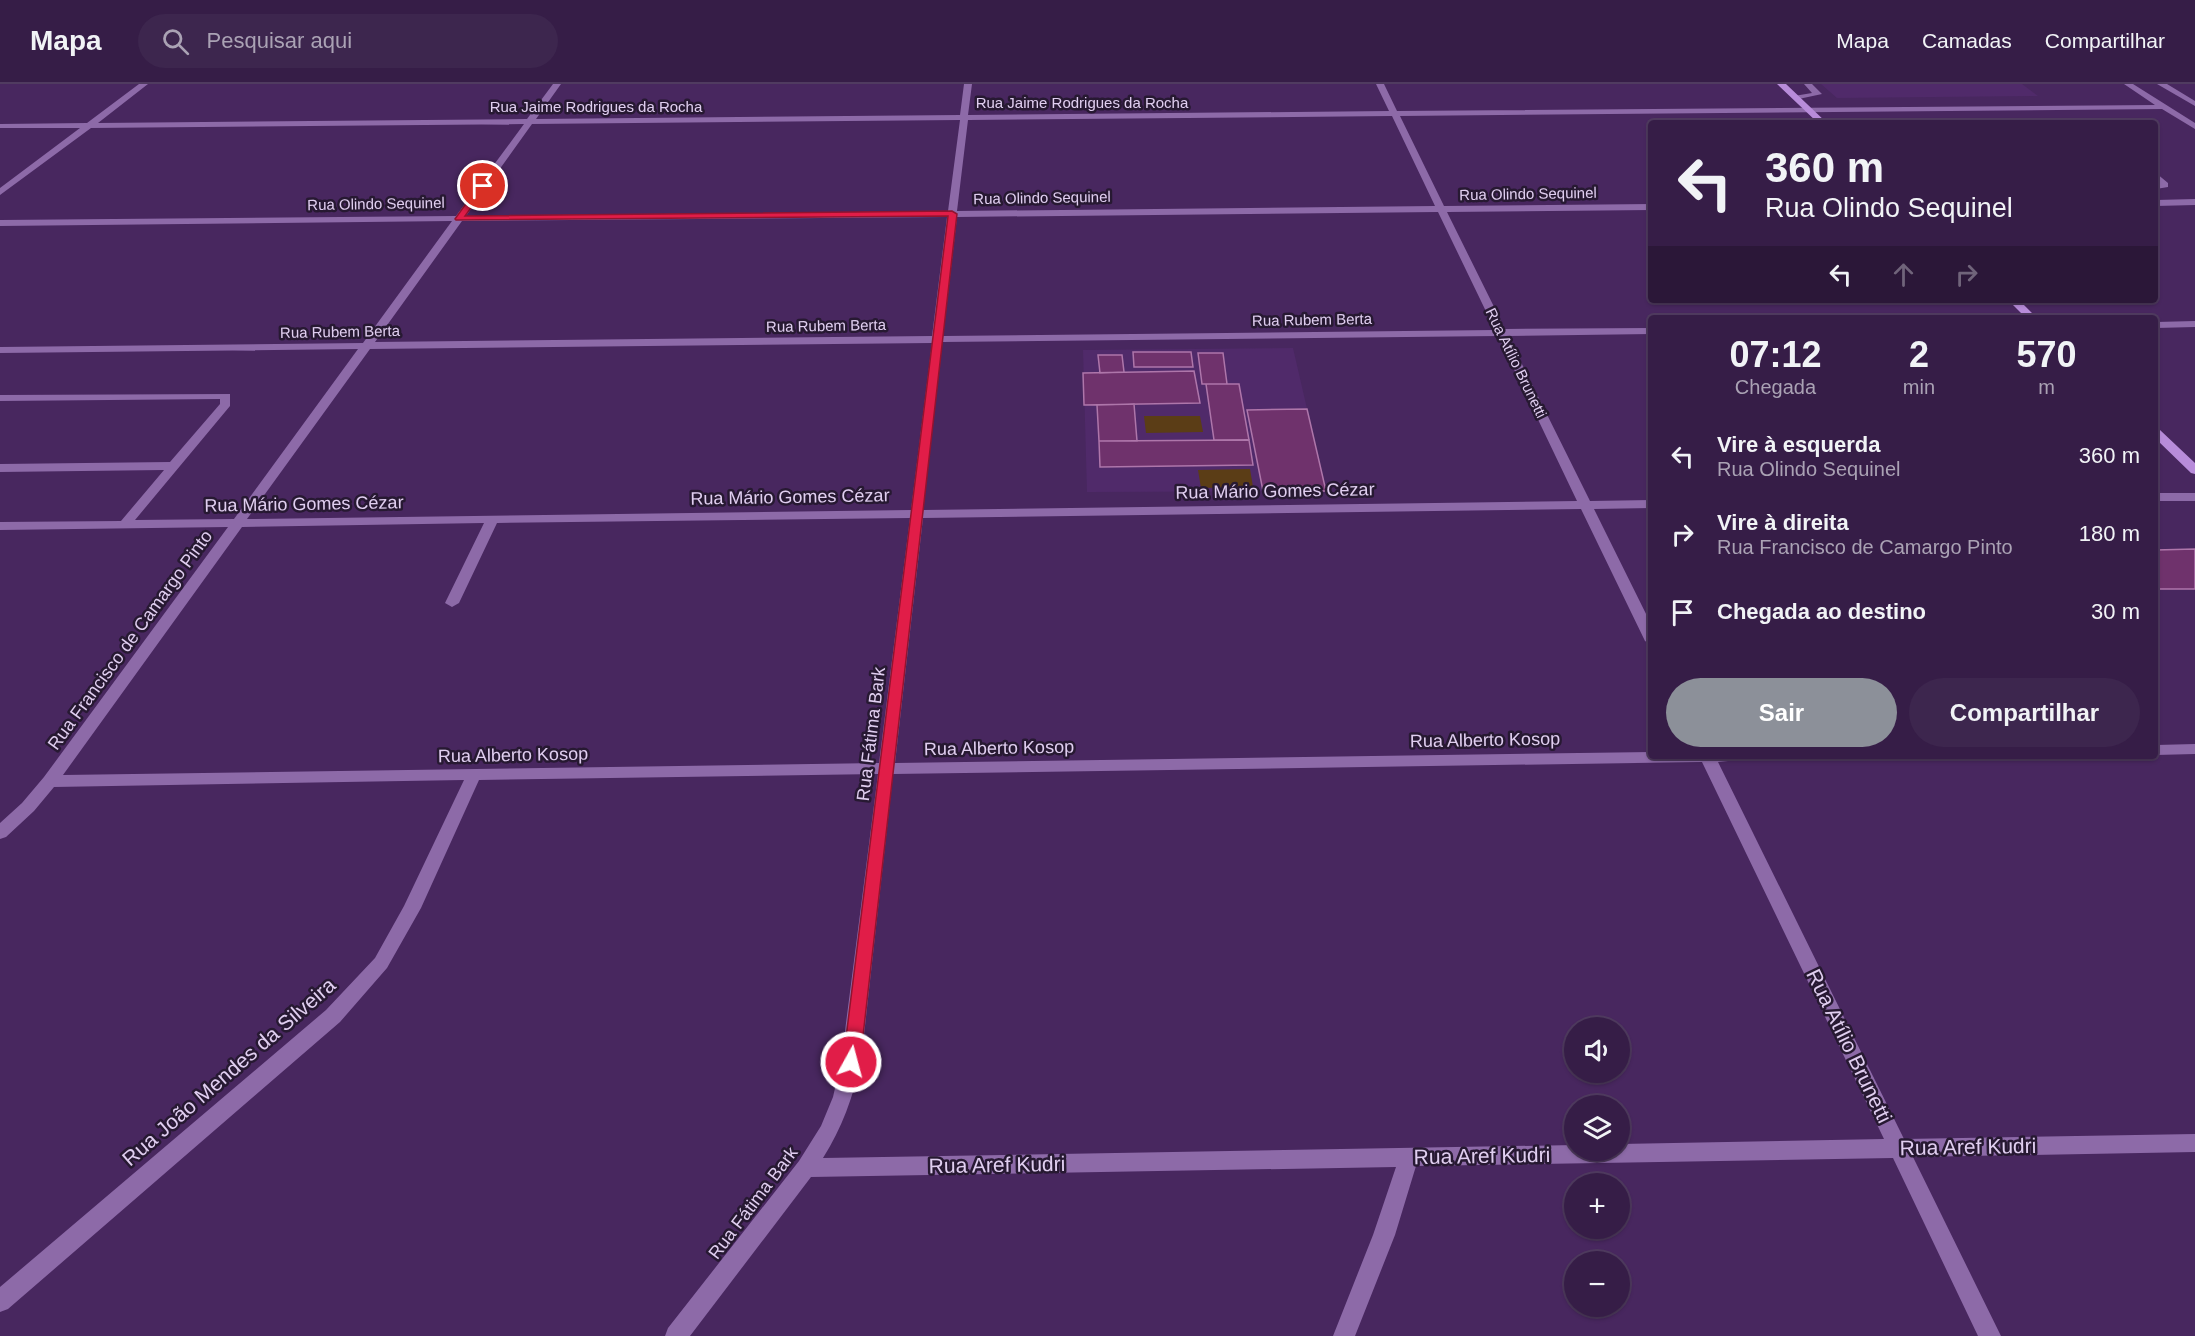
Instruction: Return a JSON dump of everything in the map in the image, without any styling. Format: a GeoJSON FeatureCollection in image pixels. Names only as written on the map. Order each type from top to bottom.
{"type":"FeatureCollection","features":[{"type":"Feature","properties":{"kind":"main road"},"geometry":{"type":"LineString","coordinates":[[1781,84],[1820,120]]}},
{"type":"Feature","properties":{"kind":"main road"},"geometry":{"type":"LineString","coordinates":[[2016,303],[2029,315]]}},
{"type":"Feature","properties":{"kind":"main road"},"geometry":{"type":"LineString","coordinates":[[2158,435],[2195,470]]}},
{"type":"Feature","properties":{"kind":"street"},"geometry":{"type":"LineString","coordinates":[[0,192],[144,84]]}},
{"type":"Feature","properties":{"kind":"street","name":"Rua Francisco de Camargo Pinto"},"geometry":{"type":"LineString","coordinates":[[0,833],[28,807],[50,781],[557,84]]}},
{"type":"Feature","properties":{"kind":"street","name":"Rua Fátima Bark"},"geometry":{"type":"LineString","coordinates":[[676,1336],[806,1168],[829,1131],[843,1096],[851,1062],[968,84]]}},
{"type":"Feature","properties":{"kind":"street","name":"Rua Atílio Brunetti"},"geometry":{"type":"LineString","coordinates":[[1380,84],[1648,633]]}},
{"type":"Feature","properties":{"kind":"street"},"geometry":{"type":"LineString","coordinates":[[1797,98],[1818,94],[1808,84]]}},
{"type":"Feature","properties":{"kind":"street"},"geometry":{"type":"LineString","coordinates":[[2128,84],[2195,127]]}},
{"type":"Feature","properties":{"kind":"street"},"geometry":{"type":"LineString","coordinates":[[2158,87],[2195,104]]}},
{"type":"Feature","properties":{"kind":"street"},"geometry":{"type":"LineString","coordinates":[[2158,87],[2195,116]]}},
{"type":"Feature","properties":{"kind":"street","name":"Rua Jaime Rodrigues da Rocha"},"geometry":{"type":"LineString","coordinates":[[0,126],[2163,107]]}},
{"type":"Feature","properties":{"kind":"street"},"geometry":{"type":"LineString","coordinates":[[2158,179],[2165,185],[2158,186]]}},
{"type":"Feature","properties":{"kind":"street"},"geometry":{"type":"LineString","coordinates":[[2158,203],[2195,202]]}},
{"type":"Feature","properties":{"kind":"street","name":"Rua Olindo Sequinel"},"geometry":{"type":"LineString","coordinates":[[0,223],[1648,207]]}},
{"type":"Feature","properties":{"kind":"street"},"geometry":{"type":"LineString","coordinates":[[2158,325],[2195,324]]}},
{"type":"Feature","properties":{"kind":"street","name":"Rua Rubem Berta"},"geometry":{"type":"LineString","coordinates":[[0,350],[1648,331]]}},
{"type":"Feature","properties":{"kind":"street"},"geometry":{"type":"LineString","coordinates":[[0,398],[226,396],[226,404],[125,524]]}},
{"type":"Feature","properties":{"kind":"street"},"geometry":{"type":"LineString","coordinates":[[0,468],[174,466]]}},
{"type":"Feature","properties":{"kind":"street"},"geometry":{"type":"LineString","coordinates":[[2158,497],[2195,497]]}},
{"type":"Feature","properties":{"kind":"street","name":"Rua Mário Gomes Cézar"},"geometry":{"type":"LineString","coordinates":[[0,526],[1648,504]]}},
{"type":"Feature","properties":{"kind":"street"},"geometry":{"type":"LineString","coordinates":[[452,603],[493,519]]}},
{"type":"Feature","properties":{"kind":"street"},"geometry":{"type":"LineString","coordinates":[[2158,750],[2195,749]]}},
{"type":"Feature","properties":{"kind":"street","name":"Rua Alberto Kosop"},"geometry":{"type":"LineString","coordinates":[[50,781],[1648,757]]}},
{"type":"Feature","properties":{"kind":"street","name":"Rua Atílio Brunetti"},"geometry":{"type":"LineString","coordinates":[[1709,759],[1990,1336]]}},
{"type":"Feature","properties":{"kind":"street","name":"Rua João Mendes da Silveira"},"geometry":{"type":"LineString","coordinates":[[0,1301],[333,1016],[381,963],[412,908],[474,775]]}},
{"type":"Feature","properties":{"kind":"street","name":"Rua Aref Kudri"},"geometry":{"type":"LineString","coordinates":[[806,1168],[2195,1143]]}},
{"type":"Feature","properties":{"kind":"street"},"geometry":{"type":"LineString","coordinates":[[1344,1336],[1384,1235],[1409,1157]]}},
{"type":"Feature","properties":{"kind":"shaded area"},"geometry":{"type":"Polygon","coordinates":[[[1821,84],[2022,84],[2038,96],[1837,98],[1821,84]]]}},
{"type":"Feature","properties":{"kind":"shaded area"},"geometry":{"type":"Polygon","coordinates":[[[1293,348],[1326,491],[1087,492],[1083,350],[1293,348]]]}},
{"type":"Feature","properties":{"kind":"shaded area"},"geometry":{"type":"Polygon","coordinates":[[[1144,416],[1200,416],[1203,432],[1146,433],[1144,416]]]}},
{"type":"Feature","properties":{"kind":"shaded area"},"geometry":{"type":"Polygon","coordinates":[[[1250,469],[1253,487],[1201,488],[1198,470],[1250,469]]]}},
{"type":"Feature","properties":{"kind":"building"},"geometry":{"type":"Polygon","coordinates":[[[1133,352],[1191,352],[1193,367],[1134,367],[1133,352]]]}},
{"type":"Feature","properties":{"kind":"building"},"geometry":{"type":"Polygon","coordinates":[[[1198,353],[1223,353],[1227,384],[1202,384],[1198,353]]]}},
{"type":"Feature","properties":{"kind":"building"},"geometry":{"type":"Polygon","coordinates":[[[1098,355],[1122,355],[1124,372],[1100,373],[1098,355]]]}},
{"type":"Feature","properties":{"kind":"building"},"geometry":{"type":"Polygon","coordinates":[[[1194,371],[1200,403],[1084,405],[1083,373],[1194,371]]]}},
{"type":"Feature","properties":{"kind":"building"},"geometry":{"type":"Polygon","coordinates":[[[1206,384],[1239,384],[1249,440],[1214,440],[1206,384]]]}},
{"type":"Feature","properties":{"kind":"building"},"geometry":{"type":"Polygon","coordinates":[[[1134,404],[1137,441],[1099,441],[1097,405],[1134,404]]]}},
{"type":"Feature","properties":{"kind":"building"},"geometry":{"type":"Polygon","coordinates":[[[1307,409],[1326,491],[1263,491],[1247,410],[1307,409]]]}},
{"type":"Feature","properties":{"kind":"building"},"geometry":{"type":"Polygon","coordinates":[[[1249,440],[1253,465],[1100,467],[1099,441],[1249,440]]]}},
{"type":"Feature","properties":{"kind":"building"},"geometry":{"type":"Polygon","coordinates":[[[2195,549],[2195,589],[2158,589],[2158,550],[2195,549]]]}},
{"type":"Feature","properties":{"kind":"route"},"geometry":{"type":"LineString","coordinates":[[483,186],[459,219],[952,214],[851,1062]]}}]}
